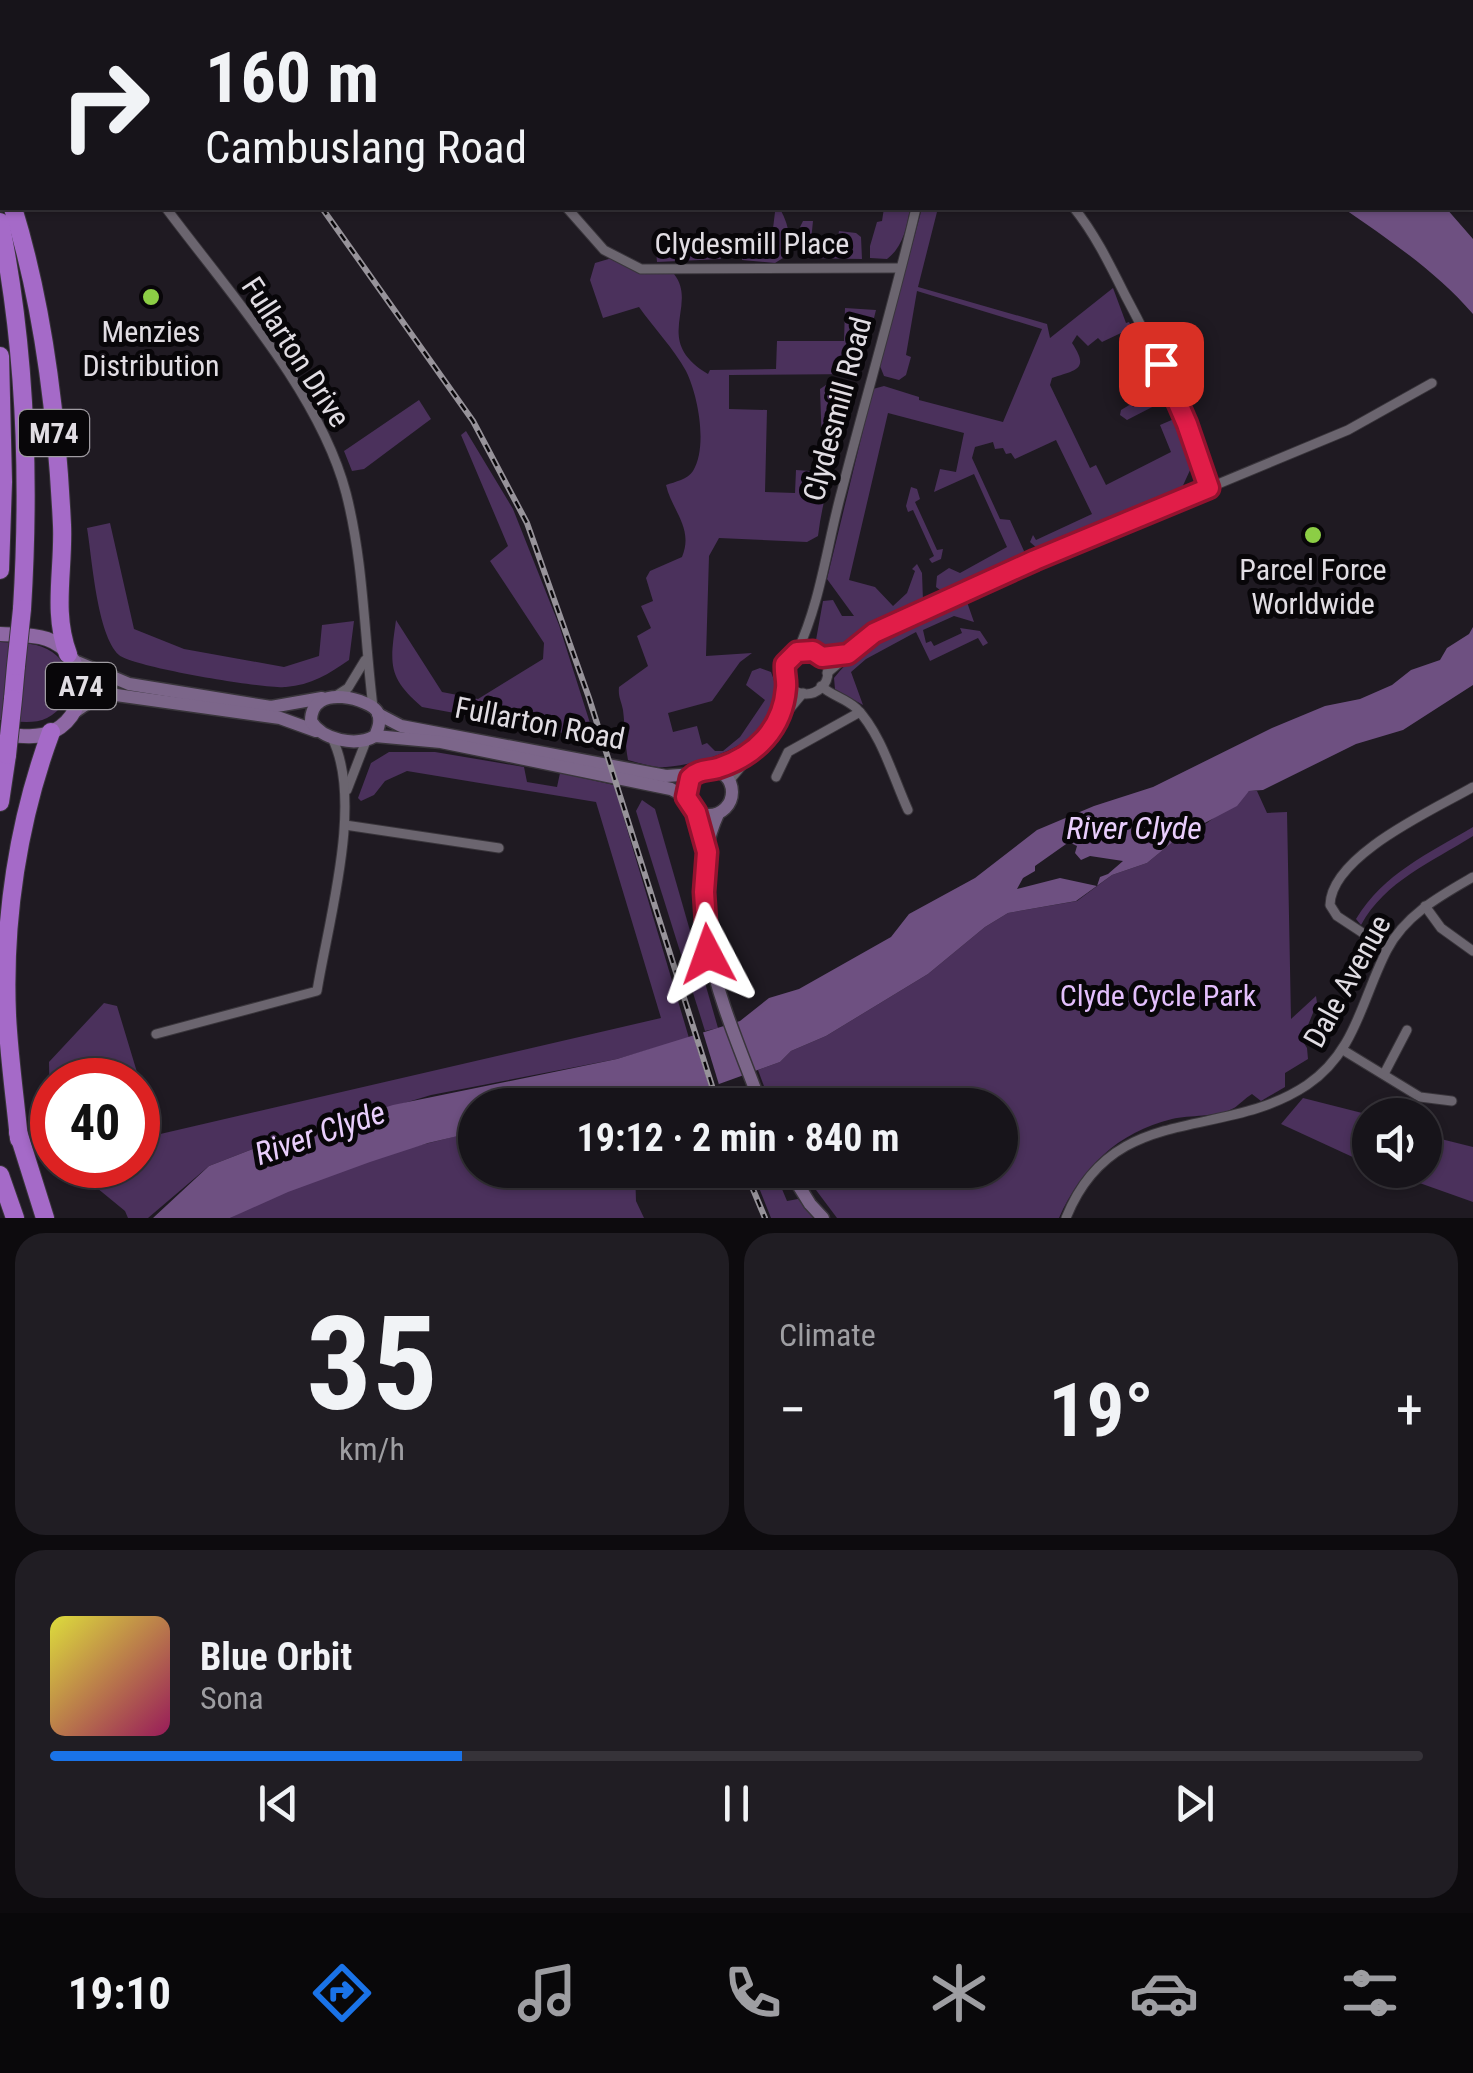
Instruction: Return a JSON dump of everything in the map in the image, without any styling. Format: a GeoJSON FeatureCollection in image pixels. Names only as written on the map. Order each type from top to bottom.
{"type":"FeatureCollection","features":[{"type":"Feature","properties":{"kind":"highway","name":"M74"},"geometry":{"type":"LineString","coordinates":[[13,210],[35,304],[51,405],[62,528],[58,619],[72,658]]}},
{"type":"Feature","properties":{"kind":"highway","name":"M74"},"geometry":{"type":"LineString","coordinates":[[0,222],[24,412],[26,546],[0,802]]}},
{"type":"Feature","properties":{"kind":"highway","name":"M74"},"geometry":{"type":"LineString","coordinates":[[0,356],[0,570]]}},
{"type":"Feature","properties":{"kind":"highway"},"geometry":{"type":"LineString","coordinates":[[19,1139],[7,1016],[8,938],[12,888],[51,732]]}},
{"type":"Feature","properties":{"kind":"highway"},"geometry":{"type":"LineString","coordinates":[[0,1043],[19,1139],[44,1218]]}},
{"type":"Feature","properties":{"kind":"highway"},"geometry":{"type":"LineString","coordinates":[[0,1175],[13,1214]]}},
{"type":"Feature","properties":{"kind":"highway"},"geometry":{"type":"LineString","coordinates":[[0,1184],[13,1214]]}},
{"type":"Feature","properties":{"kind":"main road","name":"A74"},"geometry":{"type":"LineString","coordinates":[[0,634],[48,640],[72,658],[81,692],[76,711],[51,732],[37,736],[0,734]]}},
{"type":"Feature","properties":{"kind":"street","name":"Fullarton Drive"},"geometry":{"type":"LineString","coordinates":[[167,210],[307,402],[326,440],[345,489],[354,532],[376,710]]}},
{"type":"Feature","properties":{"kind":"street","name":"Clydesmill Place"},"geometry":{"type":"LineString","coordinates":[[569,210],[604,250],[641,269],[900,268]]}},
{"type":"Feature","properties":{"kind":"street","name":"Clydesmill Road"},"geometry":{"type":"LineString","coordinates":[[797,652],[810,624],[915,210]]}},
{"type":"Feature","properties":{"kind":"street"},"geometry":{"type":"LineString","coordinates":[[1075,210],[1157,356],[1209,488]]}},
{"type":"Feature","properties":{"kind":"street"},"geometry":{"type":"LineString","coordinates":[[822,686],[827,672],[874,633],[1035,560],[1348,430],[1432,383]]}},
{"type":"Feature","properties":{"kind":"street","name":"Clydesmill Road"},"geometry":{"type":"LineString","coordinates":[[810,624],[817,654]]}},
{"type":"Feature","properties":{"kind":"street"},"geometry":{"type":"LineString","coordinates":[[779,723],[787,683],[785,664],[797,652],[848,654]]}},
{"type":"Feature","properties":{"kind":"street"},"geometry":{"type":"LineString","coordinates":[[817,654],[827,672]]}},
{"type":"Feature","properties":{"kind":"street"},"geometry":{"type":"LineString","coordinates":[[72,658],[104,676],[129,684],[270,707],[328,697],[348,688],[367,658]]}},
{"type":"Feature","properties":{"kind":"street"},"geometry":{"type":"LineString","coordinates":[[787,683],[802,693]]}},
{"type":"Feature","properties":{"kind":"street"},"geometry":{"type":"LineString","coordinates":[[755,1088],[718,986],[705,932],[707,852],[718,814],[730,802],[730,780],[802,693],[822,686]]}},
{"type":"Feature","properties":{"kind":"street"},"geometry":{"type":"LineString","coordinates":[[822,686],[848,701],[868,721],[908,810]]}},
{"type":"Feature","properties":{"kind":"street"},"geometry":{"type":"LineString","coordinates":[[76,711],[102,693],[280,718],[332,738],[341,755],[345,825],[316,991],[156,1034]]}},
{"type":"Feature","properties":{"kind":"street"},"geometry":{"type":"LineString","coordinates":[[316,730],[311,713],[328,697]]}},
{"type":"Feature","properties":{"kind":"street","name":"Fullarton Road"},"geometry":{"type":"LineString","coordinates":[[328,697],[376,710],[402,726],[666,776],[694,774]]}},
{"type":"Feature","properties":{"kind":"street"},"geometry":{"type":"LineString","coordinates":[[346,794],[370,739],[380,726],[376,710]]}},
{"type":"Feature","properties":{"kind":"street"},"geometry":{"type":"LineString","coordinates":[[776,777],[788,752],[860,712]]}},
{"type":"Feature","properties":{"kind":"street","name":"Fullarton Road"},"geometry":{"type":"LineString","coordinates":[[332,738],[442,742],[671,789],[686,797]]}},
{"type":"Feature","properties":{"kind":"street"},"geometry":{"type":"LineString","coordinates":[[707,852],[696,812],[686,797],[686,784],[694,774],[715,769],[756,749]]}},
{"type":"Feature","properties":{"kind":"street"},"geometry":{"type":"LineString","coordinates":[[715,769],[730,780]]}},
{"type":"Feature","properties":{"kind":"street"},"geometry":{"type":"LineString","coordinates":[[1387,949],[1337,916],[1330,905],[1333,890],[1362,854],[1385,837],[1473,787]]}},
{"type":"Feature","properties":{"kind":"street"},"geometry":{"type":"LineString","coordinates":[[696,812],[718,814]]}},
{"type":"Feature","properties":{"kind":"street"},"geometry":{"type":"LineString","coordinates":[[345,825],[499,848]]}},
{"type":"Feature","properties":{"kind":"street","name":"Dale Avenue"},"geometry":{"type":"LineString","coordinates":[[1066,1218],[1088,1179],[1126,1146],[1171,1126],[1230,1117],[1278,1102],[1310,1083],[1343,1050],[1387,949],[1408,920],[1473,877]]}},
{"type":"Feature","properties":{"kind":"street"},"geometry":{"type":"LineString","coordinates":[[1426,906],[1442,928],[1473,951]]}},
{"type":"Feature","properties":{"kind":"street"},"geometry":{"type":"LineString","coordinates":[[1384,1074],[1407,1030]]}},
{"type":"Feature","properties":{"kind":"street"},"geometry":{"type":"LineString","coordinates":[[1343,1050],[1420,1097],[1452,1101]]}},
{"type":"Feature","properties":{"kind":"street"},"geometry":{"type":"LineString","coordinates":[[800,1188],[823,1218]]}},
{"type":"Feature","properties":{"kind":"green space"},"geometry":{"type":"Polygon","coordinates":[[[780,210],[789,234],[783,258],[775,263],[742,260],[742,254],[770,253],[775,212],[780,210]]]}},
{"type":"Feature","properties":{"kind":"green space"},"geometry":{"type":"Polygon","coordinates":[[[884,210],[910,210],[897,249],[887,259],[870,258],[877,222],[882,221],[884,210]]]}},
{"type":"Feature","properties":{"kind":"green space"},"geometry":{"type":"Polygon","coordinates":[[[921,210],[937,210],[918,287],[1047,324],[1050,338],[1113,288],[1164,398],[1127,420],[1120,415],[1131,404],[1133,407],[1151,398],[1121,333],[1102,342],[1098,338],[1088,346],[1077,335],[1072,343],[1080,359],[1078,368],[1052,378],[1050,385],[1090,468],[1096,465],[1106,485],[1171,452],[1160,425],[1174,419],[1191,468],[1180,492],[1039,550],[1030,542],[1033,535],[1036,540],[1092,514],[1056,440],[1015,459],[1003,448],[995,449],[993,442],[975,447],[972,458],[1000,519],[1010,520],[1024,551],[1022,558],[944,593],[936,587],[937,576],[949,568],[960,573],[1007,547],[974,474],[934,492],[940,469],[956,472],[964,433],[888,413],[849,580],[875,587],[893,606],[907,593],[915,571],[912,569],[917,564],[922,573],[923,601],[861,633],[838,650],[823,649],[816,640],[823,601],[833,600],[842,616],[854,616],[827,579],[873,389],[884,386],[919,400],[1003,422],[1042,329],[917,291],[906,375],[899,380],[884,376],[880,366],[921,210]]]}},
{"type":"Feature","properties":{"kind":"green space"},"geometry":{"type":"Polygon","coordinates":[[[803,221],[813,221],[811,241],[837,244],[839,231],[856,233],[861,237],[862,259],[803,258],[803,221]]]}},
{"type":"Feature","properties":{"kind":"green space"},"geometry":{"type":"Polygon","coordinates":[[[656,249],[720,256],[721,259],[657,262],[656,249]]]}},
{"type":"Feature","properties":{"kind":"green space"},"geometry":{"type":"Polygon","coordinates":[[[612,258],[642,271],[674,274],[682,298],[682,349],[708,374],[710,370],[776,369],[777,341],[844,341],[845,308],[876,310],[860,374],[729,375],[729,409],[767,410],[765,492],[795,493],[796,470],[810,471],[810,492],[819,490],[823,475],[820,389],[826,385],[855,387],[818,536],[807,542],[719,538],[709,556],[706,656],[752,653],[740,662],[712,701],[668,713],[673,732],[697,726],[702,745],[707,743],[715,751],[723,751],[740,737],[765,700],[746,685],[752,671],[760,668],[771,672],[776,693],[772,712],[745,741],[726,752],[684,765],[651,766],[628,760],[619,687],[648,666],[637,636],[651,628],[641,606],[653,601],[646,578],[650,571],[682,557],[684,528],[666,485],[693,471],[700,448],[700,421],[686,371],[639,307],[603,318],[590,280],[595,263],[612,258]]]}},
{"type":"Feature","properties":{"kind":"green space"},"geometry":{"type":"Polygon","coordinates":[[[419,400],[431,419],[364,469],[352,471],[344,451],[419,400]]]}},
{"type":"Feature","properties":{"kind":"green space"},"geometry":{"type":"Polygon","coordinates":[[[466,431],[513,509],[559,625],[595,739],[422,707],[397,678],[392,659],[396,620],[442,692],[478,699],[543,659],[544,643],[490,561],[508,546],[461,435],[466,431]]]}},
{"type":"Feature","properties":{"kind":"green space"},"geometry":{"type":"Polygon","coordinates":[[[911,487],[917,489],[920,499],[915,502],[937,550],[943,549],[941,559],[932,563],[929,559],[934,556],[913,510],[908,512],[906,506],[911,487]]]}},
{"type":"Feature","properties":{"kind":"green space"},"geometry":{"type":"Polygon","coordinates":[[[110,523],[134,629],[184,649],[284,667],[319,656],[322,625],[354,621],[349,660],[319,678],[286,687],[200,676],[119,655],[105,631],[87,528],[110,523]]]}},
{"type":"Feature","properties":{"kind":"green space"},"geometry":{"type":"Polygon","coordinates":[[[967,602],[974,622],[954,616],[923,630],[926,643],[931,641],[934,646],[962,633],[960,628],[980,631],[988,643],[983,646],[978,638],[930,661],[916,632],[866,659],[851,672],[863,705],[835,689],[834,678],[860,652],[909,623],[967,602]]]}},
{"type":"Feature","properties":{"kind":"green space"},"geometry":{"type":"Polygon","coordinates":[[[0,642],[42,647],[57,655],[69,684],[57,712],[36,721],[0,720],[0,642]]]}},
{"type":"Feature","properties":{"kind":"green space"},"geometry":{"type":"Polygon","coordinates":[[[389,752],[435,752],[524,767],[527,782],[557,787],[560,773],[614,785],[689,1038],[617,1059],[458,1088],[258,1147],[209,1166],[148,1218],[128,1218],[97,1188],[160,1188],[160,1134],[661,1018],[596,802],[407,771],[385,781],[374,795],[361,801],[358,798],[371,763],[389,752]]]}},
{"type":"Feature","properties":{"kind":"green space","name":"Clyde Cycle Park"},"geometry":{"type":"Polygon","coordinates":[[[1249,791],[1257,791],[1267,813],[1287,812],[1291,1019],[1316,996],[1317,1003],[1302,1040],[1308,1059],[1285,1073],[1285,1087],[1261,1101],[1252,1094],[1227,1111],[1172,1119],[1135,1133],[1090,1168],[1059,1218],[837,1218],[814,1188],[1018,1188],[1018,1088],[765,1088],[758,1070],[780,1062],[791,1051],[826,1036],[928,974],[1008,913],[1077,901],[1112,875],[1147,863],[1180,836],[1207,823],[1249,791]]]}},
{"type":"Feature","properties":{"kind":"green space"},"geometry":{"type":"Polygon","coordinates":[[[642,800],[655,809],[718,1028],[705,1031],[636,811],[642,800]]]}},
{"type":"Feature","properties":{"kind":"green space"},"geometry":{"type":"Polygon","coordinates":[[[1473,827],[1473,836],[1396,884],[1361,925],[1356,919],[1393,877],[1473,827]]]}},
{"type":"Feature","properties":{"kind":"green space"},"geometry":{"type":"Polygon","coordinates":[[[104,1003],[117,1006],[133,1058],[53,1058],[104,1003]]]}},
{"type":"Feature","properties":{"kind":"green space"},"geometry":{"type":"Polygon","coordinates":[[[1303,1098],[1352,1110],[1352,1157],[1281,1124],[1303,1098]]]}},
{"type":"Feature","properties":{"kind":"green space"},"geometry":{"type":"Polygon","coordinates":[[[458,1136],[458,1188],[636,1188],[636,1201],[644,1218],[230,1218],[288,1190],[412,1147],[458,1136]]]}},
{"type":"Feature","properties":{"kind":"green space"},"geometry":{"type":"Polygon","coordinates":[[[1442,1139],[1473,1147],[1473,1202],[1434,1188],[1442,1188],[1442,1139]]]}},
{"type":"Feature","properties":{"kind":"green space"},"geometry":{"type":"Polygon","coordinates":[[[759,1188],[782,1188],[787,1201],[798,1199],[814,1218],[771,1218],[759,1188]]]}},
{"type":"Feature","properties":{"kind":"water"},"geometry":{"type":"Polygon","coordinates":[[[1346,210],[1448,210],[1473,239],[1473,314],[1428,270],[1346,210]]]}},
{"type":"Feature","properties":{"kind":"water","name":"River Clyde"},"geometry":{"type":"Polygon","coordinates":[[[1473,627],[1473,685],[1403,730],[1356,744],[1263,790],[1249,791],[1237,806],[1180,836],[1147,863],[1112,875],[1097,886],[1076,901],[1008,913],[928,974],[826,1036],[791,1051],[780,1062],[708,1088],[476,1088],[617,1059],[740,1021],[769,998],[799,989],[891,937],[909,914],[975,878],[1037,830],[1153,787],[1272,728],[1325,706],[1360,699],[1392,685],[1411,670],[1440,660],[1447,648],[1473,627]],[[1069,842],[1035,866],[1035,871],[1023,878],[1017,889],[1060,878],[1097,886],[1100,877],[1123,861],[1090,856],[1081,860],[1075,853],[1077,846],[1069,842]]]}},
{"type":"Feature","properties":{"kind":"water","name":"River Clyde"},"geometry":{"type":"Polygon","coordinates":[[[458,1092],[458,1136],[370,1162],[230,1218],[153,1218],[209,1166],[393,1105],[458,1092]]]}},
{"type":"Feature","properties":{"kind":"pier"},"geometry":{"type":"Polygon","coordinates":[[[702,1029],[720,1088],[710,1088],[692,1032],[702,1029]]]}},
{"type":"Feature","properties":{"kind":"railway"},"geometry":{"type":"LineString","coordinates":[[323,210],[473,421],[527,523],[589,698],[713,1088]]}},
{"type":"Feature","properties":{"kind":"railway"},"geometry":{"type":"LineString","coordinates":[[752,1188],[765,1218]]}},
{"type":"Feature","properties":{"kind":"place","name":"Menzies Distribution"},"geometry":{"type":"Point","coordinates":[151,297]}},
{"type":"Feature","properties":{"kind":"place","name":"Parcel Force Worldwide"},"geometry":{"type":"Point","coordinates":[1313,535]}},
{"type":"Feature","properties":{"kind":"route"},"geometry":{"type":"LineString","coordinates":[[708,954],[704,892],[707,852],[696,812],[686,797],[690,778],[700,770],[715,769],[756,749],[779,723],[787,683],[785,664],[797,652],[813,651],[822,657],[848,654],[874,633],[1035,560],[1209,488],[1161,364]]}}]}
